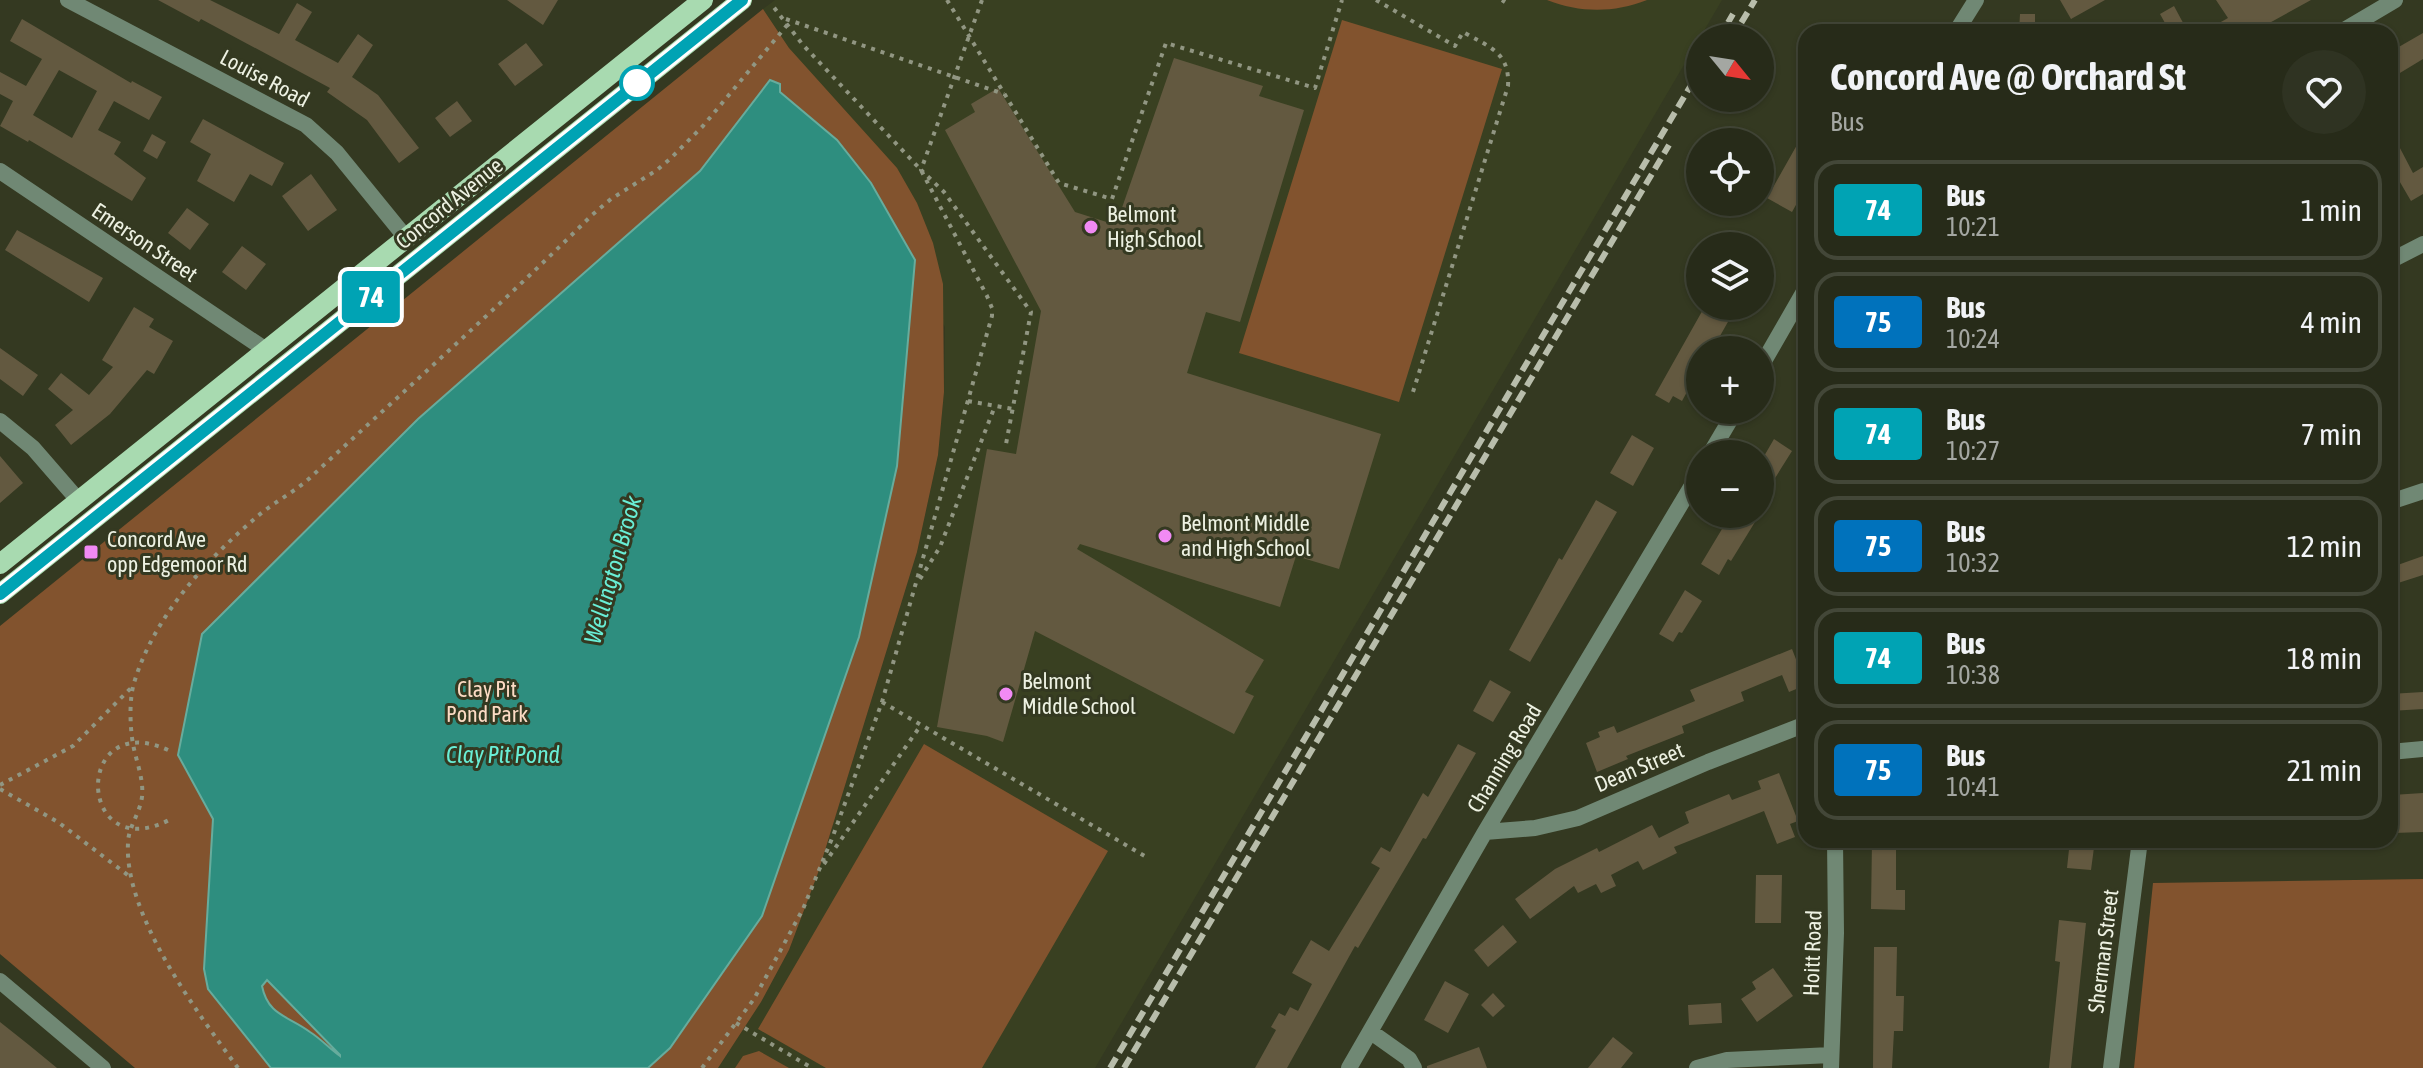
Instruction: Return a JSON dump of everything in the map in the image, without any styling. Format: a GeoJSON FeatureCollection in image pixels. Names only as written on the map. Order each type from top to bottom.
{"type":"FeatureCollection","features":[{"type":"Feature","properties":{"kind":"main road","name":"Concord Avenue"},"geometry":{"type":"LineString","coordinates":[[0,564],[703,0]]}},
{"type":"Feature","properties":{"kind":"main road","name":"Concord Avenue"},"geometry":{"type":"LineString","coordinates":[[0,594],[742,0]]}},
{"type":"Feature","properties":{"kind":"main road"},"geometry":{"type":"LineString","coordinates":[[407,239],[420,256]]}},
{"type":"Feature","properties":{"kind":"main road"},"geometry":{"type":"LineString","coordinates":[[266,350],[288,364]]}},
{"type":"Feature","properties":{"kind":"main road"},"geometry":{"type":"LineString","coordinates":[[79,501],[92,518]]}},
{"type":"Feature","properties":{"kind":"street","name":"Louise Road"},"geometry":{"type":"LineString","coordinates":[[68,0],[306,125],[337,153],[407,239]]}},
{"type":"Feature","properties":{"kind":"street"},"geometry":{"type":"LineString","coordinates":[[1961,24],[1976,0]]}},
{"type":"Feature","properties":{"kind":"street"},"geometry":{"type":"LineString","coordinates":[[2354,24],[2395,0]]}},
{"type":"Feature","properties":{"kind":"street","name":"Emerson Street"},"geometry":{"type":"LineString","coordinates":[[0,171],[266,350]]}},
{"type":"Feature","properties":{"kind":"street"},"geometry":{"type":"LineString","coordinates":[[2398,257],[2423,244]]}},
{"type":"Feature","properties":{"kind":"street"},"geometry":{"type":"LineString","coordinates":[[1774,344],[1798,302]]}},
{"type":"Feature","properties":{"kind":"street"},"geometry":{"type":"LineString","coordinates":[[0,421],[33,448],[79,501]]}},
{"type":"Feature","properties":{"kind":"street"},"geometry":{"type":"LineString","coordinates":[[2398,499],[2423,491]]}},
{"type":"Feature","properties":{"kind":"street","name":"Channing Road"},"geometry":{"type":"LineString","coordinates":[[1349,1068],[1485,832],[1686,495]]}},
{"type":"Feature","properties":{"kind":"street","name":"Dean Street"},"geometry":{"type":"LineString","coordinates":[[1485,832],[1535,828],[1578,818],[1798,727]]}},
{"type":"Feature","properties":{"kind":"street"},"geometry":{"type":"LineString","coordinates":[[2398,751],[2423,749]]}},
{"type":"Feature","properties":{"kind":"street","name":"Hoitt Road"},"geometry":{"type":"LineString","coordinates":[[1831,1062],[1836,933],[1835,848]]}},
{"type":"Feature","properties":{"kind":"street","name":"Sherman Street"},"geometry":{"type":"LineString","coordinates":[[2111,1068],[2139,848]]}},
{"type":"Feature","properties":{"kind":"street"},"geometry":{"type":"LineString","coordinates":[[0,981],[103,1068]]}},
{"type":"Feature","properties":{"kind":"street"},"geometry":{"type":"LineString","coordinates":[[1371,1032],[1409,1059],[1414,1068]]}},
{"type":"Feature","properties":{"kind":"street"},"geometry":{"type":"LineString","coordinates":[[1697,1068],[1727,1060],[1831,1062]]}},
{"type":"Feature","properties":{"kind":"path"},"geometry":{"type":"LineString","coordinates":[[947,0],[1059,183],[1112,199],[1166,43],[1315,88],[1342,0]]}},
{"type":"Feature","properties":{"kind":"path"},"geometry":{"type":"LineString","coordinates":[[702,1068],[754,999],[786,942],[818,873],[882,702],[990,325],[992,308],[921,170],[982,0]]}},
{"type":"Feature","properties":{"kind":"path"},"geometry":{"type":"LineString","coordinates":[[1376,0],[1455,46],[1463,32],[1498,52],[1509,75],[1413,392]]}},
{"type":"Feature","properties":{"kind":"path"},"geometry":{"type":"LineString","coordinates":[[772,5],[803,45],[944,192],[1031,312],[1006,444]]}},
{"type":"Feature","properties":{"kind":"path"},"geometry":{"type":"LineString","coordinates":[[784,18],[1005,95]]}},
{"type":"Feature","properties":{"kind":"path"},"geometry":{"type":"LineString","coordinates":[[238,1068],[196,1011],[139,910],[129,876],[127,841],[142,798],[141,773],[132,741],[132,687],[148,647],[192,580],[259,515],[308,480],[475,329],[592,215],[671,158],[703,126],[788,24]]}},
{"type":"Feature","properties":{"kind":"path"},"geometry":{"type":"LineString","coordinates":[[968,401],[1013,409]]}},
{"type":"Feature","properties":{"kind":"path"},"geometry":{"type":"LineString","coordinates":[[916,586],[940,547],[995,406]]}},
{"type":"Feature","properties":{"kind":"path"},"geometry":{"type":"LineString","coordinates":[[129,876],[58,822],[0,787],[73,746],[132,687]]}},
{"type":"Feature","properties":{"kind":"path"},"geometry":{"type":"LineString","coordinates":[[882,702],[1148,858]]}},
{"type":"Feature","properties":{"kind":"path"},"geometry":{"type":"LineString","coordinates":[[818,873],[921,725]]}},
{"type":"Feature","properties":{"kind":"path"},"geometry":{"type":"LineString","coordinates":[[168,750],[151,742],[132,741],[116,748],[104,760],[97,777],[97,794],[103,810],[115,823],[131,829],[151,829],[169,820]]}},
{"type":"Feature","properties":{"kind":"path"},"geometry":{"type":"LineString","coordinates":[[736,1023],[812,1068]]}},
{"type":"Feature","properties":{"kind":"shaded area","name":"Belmont Middle and High School"},"geometry":{"type":"Polygon","coordinates":[[[775,0],[1722,0],[1708,24],[1686,24],[1686,61],[1095,1068],[718,1068],[761,1002],[789,950],[818,873],[917,552],[938,455],[944,392],[945,327],[789,48],[763,9],[775,0]]]}},
{"type":"Feature","properties":{"kind":"green space"},"geometry":{"type":"Polygon","coordinates":[[[1547,0],[1647,0],[1597,10],[1547,0]]]}},
{"type":"Feature","properties":{"kind":"green space","name":"Clay Pit Pond"},"geometry":{"type":"Polygon","coordinates":[[[763,9],[789,48],[897,168],[917,203],[933,243],[943,284],[944,392],[938,455],[917,552],[818,873],[789,950],[761,1002],[718,1068],[135,1068],[0,954],[0,626],[763,9]]]}},
{"type":"Feature","properties":{"kind":"green space"},"geometry":{"type":"Polygon","coordinates":[[[1342,20],[1502,69],[1399,402],[1239,353],[1342,20]]]}},
{"type":"Feature","properties":{"kind":"green space"},"geometry":{"type":"Polygon","coordinates":[[[924,744],[1108,851],[982,1068],[826,1068],[758,1029],[924,744]]]}},
{"type":"Feature","properties":{"kind":"green space"},"geometry":{"type":"Polygon","coordinates":[[[2423,879],[2423,1068],[2134,1068],[2153,883],[2423,879]]]}},
{"type":"Feature","properties":{"kind":"green space"},"geometry":{"type":"Polygon","coordinates":[[[759,1051],[789,1068],[735,1068],[743,1056],[759,1051]]]}},
{"type":"Feature","properties":{"kind":"water","name":"Clay Pit Pond"},"geometry":{"type":"Polygon","coordinates":[[[770,80],[780,84],[780,92],[837,140],[871,183],[915,260],[897,466],[859,637],[762,916],[670,1048],[648,1068],[271,1068],[208,989],[204,969],[213,819],[178,755],[202,634],[418,419],[700,171],[770,80]],[[267,980],[262,986],[274,1010],[340,1055],[267,980]]]}},
{"type":"Feature","properties":{"kind":"building"},"geometry":{"type":"Polygon","coordinates":[[[158,0],[210,0],[279,34],[297,3],[312,12],[295,40],[338,63],[358,34],[373,45],[352,77],[378,95],[419,148],[399,163],[367,120],[327,92],[330,88],[201,19],[199,22],[158,0]]]}},
{"type":"Feature","properties":{"kind":"building"},"geometry":{"type":"Polygon","coordinates":[[[507,0],[558,0],[543,25],[507,0]]]}},
{"type":"Feature","properties":{"kind":"building"},"geometry":{"type":"Polygon","coordinates":[[[2060,0],[2105,0],[2071,19],[2060,0]]]}},
{"type":"Feature","properties":{"kind":"building"},"geometry":{"type":"Polygon","coordinates":[[[2216,0],[2311,0],[2268,24],[2217,24],[2228,18],[2216,0]]]}},
{"type":"Feature","properties":{"kind":"building"},"geometry":{"type":"Polygon","coordinates":[[[2174,6],[2184,24],[2166,24],[2160,14],[2174,6]]]}},
{"type":"Feature","properties":{"kind":"building"},"geometry":{"type":"Polygon","coordinates":[[[2020,14],[2035,14],[2035,24],[2019,24],[2020,14]]]}},
{"type":"Feature","properties":{"kind":"building"},"geometry":{"type":"Polygon","coordinates":[[[22,19],[131,83],[162,97],[149,120],[114,101],[98,130],[121,142],[114,154],[146,178],[132,201],[0,126],[13,101],[0,94],[0,72],[26,86],[42,59],[10,41],[22,19]],[[59,70],[33,115],[72,138],[97,91],[59,70]]]}},
{"type":"Feature","properties":{"kind":"building"},"geometry":{"type":"Polygon","coordinates":[[[2423,33],[2423,59],[2398,74],[2398,47],[2423,33]]]}},
{"type":"Feature","properties":{"kind":"building"},"geometry":{"type":"Polygon","coordinates":[[[526,43],[543,65],[515,86],[498,64],[526,43]]]}},
{"type":"Feature","properties":{"kind":"building"},"geometry":{"type":"Polygon","coordinates":[[[1174,58],[1263,86],[1259,96],[1304,110],[1240,322],[1206,312],[1187,373],[1381,434],[1339,569],[1296,556],[1280,607],[1080,544],[1077,549],[1264,660],[1245,692],[1254,696],[1234,734],[1035,631],[1003,742],[937,727],[987,449],[1016,454],[1041,311],[945,130],[975,112],[971,104],[998,88],[1075,212],[1116,225],[1174,58]]]}},
{"type":"Feature","properties":{"kind":"building"},"geometry":{"type":"Polygon","coordinates":[[[457,101],[472,121],[450,137],[435,118],[457,101]]]}},
{"type":"Feature","properties":{"kind":"building"},"geometry":{"type":"Polygon","coordinates":[[[203,119],[284,163],[272,186],[250,174],[234,202],[197,181],[211,154],[190,142],[203,119]]]}},
{"type":"Feature","properties":{"kind":"building"},"geometry":{"type":"Polygon","coordinates":[[[152,134],[166,142],[157,159],[143,151],[152,134]]]}},
{"type":"Feature","properties":{"kind":"building"},"geometry":{"type":"Polygon","coordinates":[[[1798,143],[1798,201],[1792,212],[1774,202],[1774,186],[1798,143]]]}},
{"type":"Feature","properties":{"kind":"building"},"geometry":{"type":"Polygon","coordinates":[[[2398,144],[2413,173],[2423,167],[2423,194],[2411,201],[2398,179],[2398,144]]]}},
{"type":"Feature","properties":{"kind":"building"},"geometry":{"type":"Polygon","coordinates":[[[311,174],[337,210],[308,231],[282,196],[311,174]]]}},
{"type":"Feature","properties":{"kind":"building"},"geometry":{"type":"Polygon","coordinates":[[[187,208],[209,224],[190,250],[168,233],[187,208]]]}},
{"type":"Feature","properties":{"kind":"building"},"geometry":{"type":"Polygon","coordinates":[[[17,230],[103,278],[89,302],[5,250],[17,230]]]}},
{"type":"Feature","properties":{"kind":"building"},"geometry":{"type":"Polygon","coordinates":[[[242,246],[266,264],[246,290],[222,272],[242,246]]]}},
{"type":"Feature","properties":{"kind":"building"},"geometry":{"type":"Polygon","coordinates":[[[134,307],[154,319],[149,327],[173,341],[154,374],[147,370],[110,414],[71,445],[55,425],[73,410],[48,389],[61,373],[89,395],[113,367],[102,360],[134,307]]]}},
{"type":"Feature","properties":{"kind":"building"},"geometry":{"type":"Polygon","coordinates":[[[1697,320],[1729,320],[1720,336],[1688,336],[1697,320]]]}},
{"type":"Feature","properties":{"kind":"building"},"geometry":{"type":"Polygon","coordinates":[[[1686,340],[1686,394],[1682,401],[1673,396],[1669,403],[1655,395],[1686,340]]]}},
{"type":"Feature","properties":{"kind":"building"},"geometry":{"type":"Polygon","coordinates":[[[0,348],[38,375],[23,396],[0,379],[0,348]]]}},
{"type":"Feature","properties":{"kind":"building"},"geometry":{"type":"Polygon","coordinates":[[[1632,435],[1654,448],[1633,486],[1610,473],[1632,435]]]}},
{"type":"Feature","properties":{"kind":"building"},"geometry":{"type":"Polygon","coordinates":[[[1774,439],[1792,451],[1774,480],[1774,440],[1774,439]]]}},
{"type":"Feature","properties":{"kind":"building"},"geometry":{"type":"Polygon","coordinates":[[[0,456],[23,483],[0,503],[0,456]]]}},
{"type":"Feature","properties":{"kind":"building"},"geometry":{"type":"Polygon","coordinates":[[[1596,500],[1617,512],[1530,662],[1509,650],[1559,558],[1562,560],[1596,500]]]}},
{"type":"Feature","properties":{"kind":"building"},"geometry":{"type":"Polygon","coordinates":[[[1723,528],[1751,528],[1719,575],[1701,564],[1723,528]]]}},
{"type":"Feature","properties":{"kind":"building"},"geometry":{"type":"Polygon","coordinates":[[[2423,556],[2423,575],[2398,583],[2398,565],[2423,556]]]}},
{"type":"Feature","properties":{"kind":"building"},"geometry":{"type":"Polygon","coordinates":[[[1685,590],[1702,601],[1673,642],[1659,634],[1685,590]]]}},
{"type":"Feature","properties":{"kind":"building"},"geometry":{"type":"Polygon","coordinates":[[[1792,649],[1798,664],[1798,688],[1789,692],[1782,675],[1741,692],[1744,701],[1682,726],[1684,733],[1626,756],[1628,759],[1597,772],[1586,743],[1600,737],[1598,732],[1614,726],[1617,733],[1695,701],[1690,690],[1792,649]]]}},
{"type":"Feature","properties":{"kind":"building"},"geometry":{"type":"Polygon","coordinates":[[[1490,680],[1511,692],[1493,722],[1473,711],[1490,680]]]}},
{"type":"Feature","properties":{"kind":"building"},"geometry":{"type":"Polygon","coordinates":[[[2423,692],[2423,709],[2398,711],[2398,694],[2423,692]]]}},
{"type":"Feature","properties":{"kind":"building"},"geometry":{"type":"Polygon","coordinates":[[[1458,744],[1476,753],[1358,948],[1355,946],[1287,1068],[1255,1068],[1276,1030],[1271,1027],[1279,1013],[1285,1016],[1290,1007],[1298,1011],[1312,984],[1292,973],[1311,940],[1329,951],[1380,868],[1371,863],[1381,847],[1390,852],[1423,793],[1428,797],[1458,744]]]}},
{"type":"Feature","properties":{"kind":"building"},"geometry":{"type":"Polygon","coordinates":[[[1779,773],[1798,821],[1790,824],[1795,837],[1777,844],[1764,811],[1674,847],[1677,853],[1643,870],[1638,861],[1611,875],[1616,886],[1601,893],[1596,884],[1578,893],[1574,886],[1530,919],[1515,899],[1555,869],[1597,848],[1599,852],[1652,825],[1659,838],[1689,823],[1685,812],[1729,794],[1732,800],[1761,789],[1758,781],[1779,773]]]}},
{"type":"Feature","properties":{"kind":"building"},"geometry":{"type":"Polygon","coordinates":[[[2423,793],[2423,832],[2398,833],[2398,795],[2423,793]]]}},
{"type":"Feature","properties":{"kind":"building"},"geometry":{"type":"Polygon","coordinates":[[[1872,848],[1896,848],[1896,890],[1905,890],[1905,910],[1871,909],[1872,848]]]}},
{"type":"Feature","properties":{"kind":"building"},"geometry":{"type":"Polygon","coordinates":[[[2069,848],[2094,848],[2091,870],[2067,868],[2069,848]]]}},
{"type":"Feature","properties":{"kind":"building"},"geometry":{"type":"Polygon","coordinates":[[[1756,875],[1782,875],[1781,923],[1755,923],[1756,875]]]}},
{"type":"Feature","properties":{"kind":"building"},"geometry":{"type":"Polygon","coordinates":[[[2059,920],[2086,923],[2071,1068],[2049,1068],[2060,962],[2055,961],[2059,920]]]}},
{"type":"Feature","properties":{"kind":"building"},"geometry":{"type":"Polygon","coordinates":[[[1503,925],[1517,942],[1488,967],[1474,950],[1503,925]]]}},
{"type":"Feature","properties":{"kind":"building"},"geometry":{"type":"Polygon","coordinates":[[[1874,947],[1897,947],[1896,996],[1904,996],[1903,1031],[1894,1031],[1892,1068],[1873,1068],[1874,947]]]}},
{"type":"Feature","properties":{"kind":"building"},"geometry":{"type":"Polygon","coordinates":[[[1773,968],[1793,996],[1757,1022],[1741,999],[1756,989],[1752,982],[1773,968]]]}},
{"type":"Feature","properties":{"kind":"building"},"geometry":{"type":"Polygon","coordinates":[[[1445,981],[1469,994],[1448,1033],[1424,1020],[1445,981]]]}},
{"type":"Feature","properties":{"kind":"building"},"geometry":{"type":"Polygon","coordinates":[[[1493,993],[1505,1006],[1493,1017],[1481,1005],[1493,993]]]}},
{"type":"Feature","properties":{"kind":"building"},"geometry":{"type":"Polygon","coordinates":[[[1721,1003],[1722,1023],[1689,1025],[1688,1005],[1721,1003]]]}},
{"type":"Feature","properties":{"kind":"building"},"geometry":{"type":"Polygon","coordinates":[[[0,1022],[29,1045],[57,1068],[0,1068],[0,1022]]]}},
{"type":"Feature","properties":{"kind":"building"},"geometry":{"type":"Polygon","coordinates":[[[1613,1037],[1633,1053],[1621,1068],[1588,1068],[1613,1037]]]}},
{"type":"Feature","properties":{"kind":"building"},"geometry":{"type":"Polygon","coordinates":[[[1479,1047],[1487,1068],[1427,1068],[1427,1066],[1479,1047]]]}},
{"type":"Feature","properties":{"kind":"railway"},"geometry":{"type":"LineString","coordinates":[[1740,24],[1755,0]]}},
{"type":"Feature","properties":{"kind":"railway"},"geometry":{"type":"LineString","coordinates":[[1727,24],[1733,14]]}},
{"type":"Feature","properties":{"kind":"railway"},"geometry":{"type":"LineString","coordinates":[[1110,1068],[1686,94]]}},
{"type":"Feature","properties":{"kind":"railway"},"geometry":{"type":"LineString","coordinates":[[1124,1068],[1669,145]]}},
{"type":"Feature","properties":{"kind":"bus line","name":"74"},"geometry":{"type":"LineString","coordinates":[[0,594],[742,0]]}},
{"type":"Feature","properties":{"kind":"place","name":"Belmont High School"},"geometry":{"type":"Point","coordinates":[1091,227]}},
{"type":"Feature","properties":{"kind":"place","name":"Belmont Middle and High School"},"geometry":{"type":"Point","coordinates":[1165,536]}},
{"type":"Feature","properties":{"kind":"place","name":"Concord Ave opp Edgemoor Rd"},"geometry":{"type":"Point","coordinates":[91,552]}},
{"type":"Feature","properties":{"kind":"place","name":"Belmont Middle School"},"geometry":{"type":"Point","coordinates":[1006,694]}},
{"type":"Feature","properties":{"kind":"water label","name":"Wellington Brook"},"geometry":{"type":"Point","coordinates":[613,570]}},
{"type":"Feature","properties":{"kind":"park label","name":"Clay Pit Pond Park"},"geometry":{"type":"Point","coordinates":[487,702]}}]}
